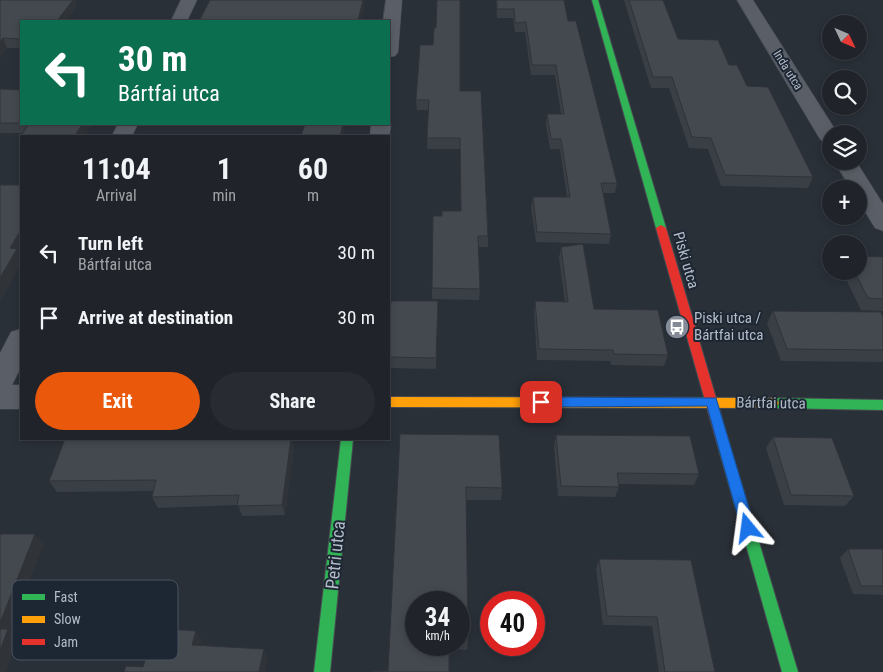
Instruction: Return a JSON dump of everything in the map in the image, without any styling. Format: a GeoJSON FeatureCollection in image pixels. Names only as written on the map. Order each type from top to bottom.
{"type":"FeatureCollection","features":[{"type":"Feature","properties":{"kind":"street"},"geometry":{"type":"LineString","coordinates":[[180,20],[190,0]]}},
{"type":"Feature","properties":{"kind":"street"},"geometry":{"type":"LineString","coordinates":[[390,42],[394,0]]}},
{"type":"Feature","properties":{"kind":"street","name":"Piski utca"},"geometry":{"type":"LineString","coordinates":[[595,0],[790,672]]}},
{"type":"Feature","properties":{"kind":"street","name":"Inda utca"},"geometry":{"type":"LineString","coordinates":[[745,0],[822,125]]}},
{"type":"Feature","properties":{"kind":"street"},"geometry":{"type":"LineString","coordinates":[[851,170],[883,222]]}},
{"type":"Feature","properties":{"kind":"street"},"geometry":{"type":"LineString","coordinates":[[0,382],[20,341]]}},
{"type":"Feature","properties":{"kind":"street"},"geometry":{"type":"LineString","coordinates":[[0,397],[20,397]]}},
{"type":"Feature","properties":{"kind":"street","name":"Bártfai utca"},"geometry":{"type":"LineString","coordinates":[[390,402],[712,402],[883,405]]}},
{"type":"Feature","properties":{"kind":"street","name":"Petri utca"},"geometry":{"type":"LineString","coordinates":[[322,672],[347,440]]}},
{"type":"Feature","properties":{"kind":"building"},"geometry":{"type":"Polygon","coordinates":[[[0,0],[73,0],[58,20],[20,20],[20,39],[3,38],[0,42],[0,0]]]}},
{"type":"Feature","properties":{"kind":"building"},"geometry":{"type":"Polygon","coordinates":[[[210,0],[363,0],[358,20],[200,20],[210,0]]]}},
{"type":"Feature","properties":{"kind":"building"},"geometry":{"type":"Polygon","coordinates":[[[437,0],[460,0],[460,91],[481,91],[488,236],[478,236],[480,289],[432,288],[433,216],[442,216],[442,211],[461,211],[460,138],[427,138],[429,100],[416,100],[420,45],[433,45],[437,0]]]}},
{"type":"Feature","properties":{"kind":"building"},"geometry":{"type":"Polygon","coordinates":[[[497,0],[564,0],[568,21],[576,21],[617,183],[601,183],[611,234],[537,232],[533,197],[570,197],[561,139],[551,139],[547,114],[564,114],[556,65],[532,65],[526,22],[515,23],[514,9],[497,9],[497,0]]]}},
{"type":"Feature","properties":{"kind":"building"},"geometry":{"type":"Polygon","coordinates":[[[629,0],[663,0],[678,39],[718,40],[729,65],[737,65],[747,86],[768,87],[813,177],[725,175],[711,138],[692,137],[672,77],[653,77],[629,0]]]}},
{"type":"Feature","properties":{"kind":"building"},"geometry":{"type":"Polygon","coordinates":[[[0,89],[20,90],[20,123],[0,123],[0,89]]]}},
{"type":"Feature","properties":{"kind":"building"},"geometry":{"type":"Polygon","coordinates":[[[28,125],[81,125],[76,135],[22,135],[28,125]]]}},
{"type":"Feature","properties":{"kind":"building"},"geometry":{"type":"Polygon","coordinates":[[[305,125],[343,125],[340,135],[301,135],[305,125]]]}},
{"type":"Feature","properties":{"kind":"building"},"geometry":{"type":"Polygon","coordinates":[[[0,185],[20,185],[20,232],[10,248],[17,249],[0,278],[0,185]]]}},
{"type":"Feature","properties":{"kind":"building"},"geometry":{"type":"Polygon","coordinates":[[[583,244],[594,309],[658,310],[668,355],[614,354],[613,350],[539,349],[535,301],[568,302],[561,247],[583,244]]]}},
{"type":"Feature","properties":{"kind":"building"},"geometry":{"type":"Polygon","coordinates":[[[867,256],[883,257],[883,299],[868,298],[859,280],[867,280],[867,256]]]}},
{"type":"Feature","properties":{"kind":"building"},"geometry":{"type":"Polygon","coordinates":[[[391,301],[438,301],[436,358],[390,357],[391,301]]]}},
{"type":"Feature","properties":{"kind":"building"},"geometry":{"type":"Polygon","coordinates":[[[773,311],[881,312],[883,317],[883,350],[787,349],[773,311]]]}},
{"type":"Feature","properties":{"kind":"building"},"geometry":{"type":"Polygon","coordinates":[[[400,434],[499,435],[502,488],[466,487],[467,591],[405,591],[405,656],[449,656],[449,672],[372,672],[388,671],[400,434]]]}},
{"type":"Feature","properties":{"kind":"building"},"geometry":{"type":"Polygon","coordinates":[[[556,435],[690,436],[699,474],[617,473],[619,487],[561,486],[556,435]]]}},
{"type":"Feature","properties":{"kind":"building"},"geometry":{"type":"Polygon","coordinates":[[[773,437],[832,438],[854,496],[791,495],[773,437]]]}},
{"type":"Feature","properties":{"kind":"building"},"geometry":{"type":"Polygon","coordinates":[[[65,440],[291,440],[282,505],[237,506],[239,495],[152,497],[156,480],[49,481],[65,440]]]}},
{"type":"Feature","properties":{"kind":"building"},"geometry":{"type":"Polygon","coordinates":[[[0,534],[35,534],[17,580],[12,580],[12,592],[0,623],[0,534]]]}},
{"type":"Feature","properties":{"kind":"building"},"geometry":{"type":"Polygon","coordinates":[[[848,549],[883,549],[883,586],[861,586],[848,549]]]}},
{"type":"Feature","properties":{"kind":"building"},"geometry":{"type":"Polygon","coordinates":[[[599,559],[691,560],[715,672],[665,672],[657,617],[607,616],[599,559]]]}},
{"type":"Feature","properties":{"kind":"building"},"geometry":{"type":"Polygon","coordinates":[[[0,629],[8,629],[0,651],[0,629]]]}},
{"type":"Feature","properties":{"kind":"building"},"geometry":{"type":"Polygon","coordinates":[[[178,630],[196,631],[192,645],[264,649],[259,672],[124,672],[126,666],[143,667],[145,660],[178,660],[178,630]]]}},
{"type":"Feature","properties":{"kind":"traffic: fast"},"geometry":{"type":"LineString","coordinates":[[595,0],[661,228]]}},
{"type":"Feature","properties":{"kind":"traffic: fast"},"geometry":{"type":"LineString","coordinates":[[773,403],[883,405]]}},
{"type":"Feature","properties":{"kind":"traffic: fast"},"geometry":{"type":"LineString","coordinates":[[722,439],[790,672]]}},
{"type":"Feature","properties":{"kind":"traffic: fast"},"geometry":{"type":"LineString","coordinates":[[322,672],[347,440]]}},
{"type":"Feature","properties":{"kind":"traffic: slow"},"geometry":{"type":"LineString","coordinates":[[390,402],[773,403]]}},
{"type":"Feature","properties":{"kind":"traffic: jam"},"geometry":{"type":"LineString","coordinates":[[661,228],[722,439]]}},
{"type":"Feature","properties":{"kind":"place","name":"Piski utca / Bártfai utca"},"geometry":{"type":"Point","coordinates":[677,327]}},
{"type":"Feature","properties":{"kind":"route"},"geometry":{"type":"LineString","coordinates":[[541,402],[712,402],[748,528]]}}]}
